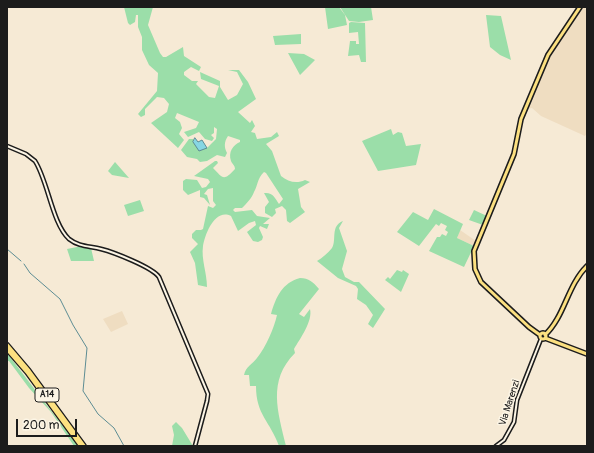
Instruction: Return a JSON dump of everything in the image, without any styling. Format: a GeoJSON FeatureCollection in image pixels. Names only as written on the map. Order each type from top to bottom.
{"type":"FeatureCollection","features":[{"type":"Feature","properties":{"kind":"highway","name":"A14"},"geometry":{"type":"LineString","coordinates":[[7,345],[33,376],[84,446]]}},
{"type":"Feature","properties":{"kind":"highway","name":"A14"},"geometry":{"type":"LineString","coordinates":[[7,349],[81,446]]}},
{"type":"Feature","properties":{"kind":"main road"},"geometry":{"type":"LineString","coordinates":[[580,7],[548,55],[526,105],[514,154],[477,243],[474,263],[481,282],[529,327],[543,337],[587,354]]}},
{"type":"Feature","properties":{"kind":"main road"},"geometry":{"type":"LineString","coordinates":[[543,337],[559,316],[573,284],[587,266]]}},
{"type":"Feature","properties":{"kind":"street"},"geometry":{"type":"LineString","coordinates":[[7,146],[22,152],[35,161],[61,227],[70,239],[82,246],[102,249],[112,253],[153,272],[159,277],[208,394],[207,403],[194,446]]}},
{"type":"Feature","properties":{"kind":"street","name":"Via Marenzi"},"geometry":{"type":"LineString","coordinates":[[496,446],[504,440],[514,422],[517,400],[543,337]]}},
{"type":"Feature","properties":{"kind":"shaded area"},"geometry":{"type":"Polygon","coordinates":[[[582,7],[587,9],[587,133],[585,136],[541,116],[532,108],[527,109],[553,49],[582,7]]]}},
{"type":"Feature","properties":{"kind":"shaded area"},"geometry":{"type":"Polygon","coordinates":[[[460,230],[476,241],[474,246],[457,238],[460,230]]]}},
{"type":"Feature","properties":{"kind":"shaded area"},"geometry":{"type":"Polygon","coordinates":[[[122,311],[128,324],[111,332],[103,319],[122,311]]]}},
{"type":"Feature","properties":{"kind":"green space"},"geometry":{"type":"Polygon","coordinates":[[[124,7],[153,7],[148,25],[160,53],[163,57],[166,57],[183,47],[184,56],[201,67],[199,71],[191,67],[184,72],[184,75],[192,81],[198,81],[196,84],[209,97],[215,98],[219,86],[201,79],[200,72],[220,81],[220,87],[228,100],[237,95],[243,84],[237,72],[228,70],[239,70],[248,82],[256,99],[238,112],[250,123],[252,120],[255,126],[251,132],[255,133],[257,139],[271,137],[277,132],[279,136],[266,144],[272,151],[281,176],[293,182],[305,180],[310,182],[298,189],[301,207],[305,212],[290,223],[287,221],[286,210],[282,206],[275,209],[276,213],[272,217],[265,213],[265,207],[269,202],[264,193],[272,194],[279,204],[283,199],[264,172],[249,201],[242,208],[235,208],[233,210],[235,212],[252,210],[257,216],[270,218],[263,224],[269,224],[267,229],[260,226],[259,228],[263,237],[262,240],[258,242],[253,241],[247,232],[256,225],[255,221],[249,223],[238,231],[231,216],[225,214],[216,219],[206,235],[203,246],[207,287],[198,285],[195,263],[190,252],[198,244],[192,238],[192,234],[196,230],[203,229],[208,206],[213,208],[216,205],[213,201],[213,188],[208,189],[204,194],[207,195],[210,205],[204,198],[200,197],[200,190],[188,195],[183,190],[183,181],[186,179],[197,180],[202,188],[206,187],[210,182],[208,179],[194,176],[215,161],[218,163],[213,168],[221,176],[228,176],[235,169],[235,166],[230,158],[231,152],[233,147],[240,142],[240,140],[228,136],[225,142],[227,153],[225,157],[217,155],[207,161],[200,162],[197,159],[187,157],[181,150],[189,139],[193,139],[207,148],[216,139],[217,129],[214,127],[214,133],[211,135],[214,138],[212,141],[205,139],[199,132],[188,137],[184,132],[196,128],[199,122],[177,113],[175,118],[180,122],[182,128],[179,134],[184,140],[178,148],[151,123],[167,112],[169,104],[164,98],[157,97],[145,109],[145,115],[141,117],[138,114],[157,91],[158,73],[149,65],[142,50],[142,37],[138,27],[138,15],[136,15],[135,22],[130,25],[128,23],[124,7]]]}},
{"type":"Feature","properties":{"kind":"green space"},"geometry":{"type":"Polygon","coordinates":[[[325,7],[339,7],[345,15],[347,25],[328,29],[325,7]]]}},
{"type":"Feature","properties":{"kind":"green space"},"geometry":{"type":"Polygon","coordinates":[[[340,7],[371,7],[373,20],[359,22],[349,21],[340,7]]]}},
{"type":"Feature","properties":{"kind":"green space"},"geometry":{"type":"Polygon","coordinates":[[[486,15],[501,16],[511,60],[500,55],[490,47],[486,15]]]}},
{"type":"Feature","properties":{"kind":"green space"},"geometry":{"type":"Polygon","coordinates":[[[349,23],[365,23],[366,62],[361,62],[359,55],[348,56],[350,41],[356,41],[356,44],[359,44],[358,32],[349,33],[349,23]]]}},
{"type":"Feature","properties":{"kind":"green space"},"geometry":{"type":"Polygon","coordinates":[[[301,34],[301,44],[275,45],[273,36],[301,34]]]}},
{"type":"Feature","properties":{"kind":"green space"},"geometry":{"type":"Polygon","coordinates":[[[288,53],[304,54],[315,60],[300,75],[288,53]]]}},
{"type":"Feature","properties":{"kind":"green space"},"geometry":{"type":"Polygon","coordinates":[[[391,129],[393,135],[398,132],[402,133],[406,146],[421,144],[416,165],[378,171],[362,141],[391,129]]]}},
{"type":"Feature","properties":{"kind":"green space"},"geometry":{"type":"Polygon","coordinates":[[[115,162],[129,178],[112,175],[108,171],[115,162]]]}},
{"type":"Feature","properties":{"kind":"green space"},"geometry":{"type":"Polygon","coordinates":[[[140,200],[144,211],[128,216],[124,205],[140,200]]]}},
{"type":"Feature","properties":{"kind":"green space"},"geometry":{"type":"Polygon","coordinates":[[[434,209],[463,224],[457,238],[474,246],[464,267],[429,251],[437,237],[440,237],[442,234],[446,236],[448,232],[445,230],[447,226],[441,223],[439,226],[436,224],[419,246],[397,232],[413,212],[428,220],[434,209]]]}},
{"type":"Feature","properties":{"kind":"green space"},"geometry":{"type":"Polygon","coordinates":[[[474,210],[487,216],[483,225],[469,220],[474,210]]]}},
{"type":"Feature","properties":{"kind":"green space"},"geometry":{"type":"Polygon","coordinates":[[[343,221],[339,228],[347,251],[342,269],[345,277],[354,282],[359,282],[385,309],[373,328],[368,324],[373,315],[366,305],[357,299],[358,289],[356,286],[338,278],[317,261],[332,248],[336,226],[343,221]]]}},
{"type":"Feature","properties":{"kind":"green space"},"geometry":{"type":"Polygon","coordinates":[[[82,246],[91,248],[94,261],[71,261],[67,249],[82,246]]]}},
{"type":"Feature","properties":{"kind":"green space"},"geometry":{"type":"Polygon","coordinates":[[[397,270],[402,272],[403,270],[409,274],[401,292],[385,280],[388,277],[390,279],[397,270]]]}},
{"type":"Feature","properties":{"kind":"green space"},"geometry":{"type":"Polygon","coordinates":[[[300,278],[311,281],[319,289],[299,314],[304,317],[310,309],[310,319],[308,324],[294,349],[295,353],[286,364],[278,386],[278,409],[286,446],[279,446],[258,404],[256,386],[250,386],[249,375],[244,375],[264,348],[274,326],[277,315],[271,314],[278,296],[284,287],[300,278]]]}},
{"type":"Feature","properties":{"kind":"green space"},"geometry":{"type":"Polygon","coordinates":[[[7,353],[78,446],[74,446],[51,412],[29,388],[9,361],[7,361],[7,353]]]}},
{"type":"Feature","properties":{"kind":"green space"},"geometry":{"type":"Polygon","coordinates":[[[176,422],[182,428],[193,446],[172,446],[174,435],[172,426],[176,422]]]}},
{"type":"Feature","properties":{"kind":"water"},"geometry":{"type":"Polygon","coordinates":[[[195,138],[198,142],[202,140],[207,148],[199,151],[193,142],[195,138]]]}},
{"type":"Feature","properties":{"kind":"waterway"},"geometry":{"type":"LineString","coordinates":[[7,249],[21,261]]}},
{"type":"Feature","properties":{"kind":"waterway"},"geometry":{"type":"LineString","coordinates":[[24,264],[30,273],[60,299],[87,348],[83,391],[98,414],[114,428],[124,446]]}}]}
